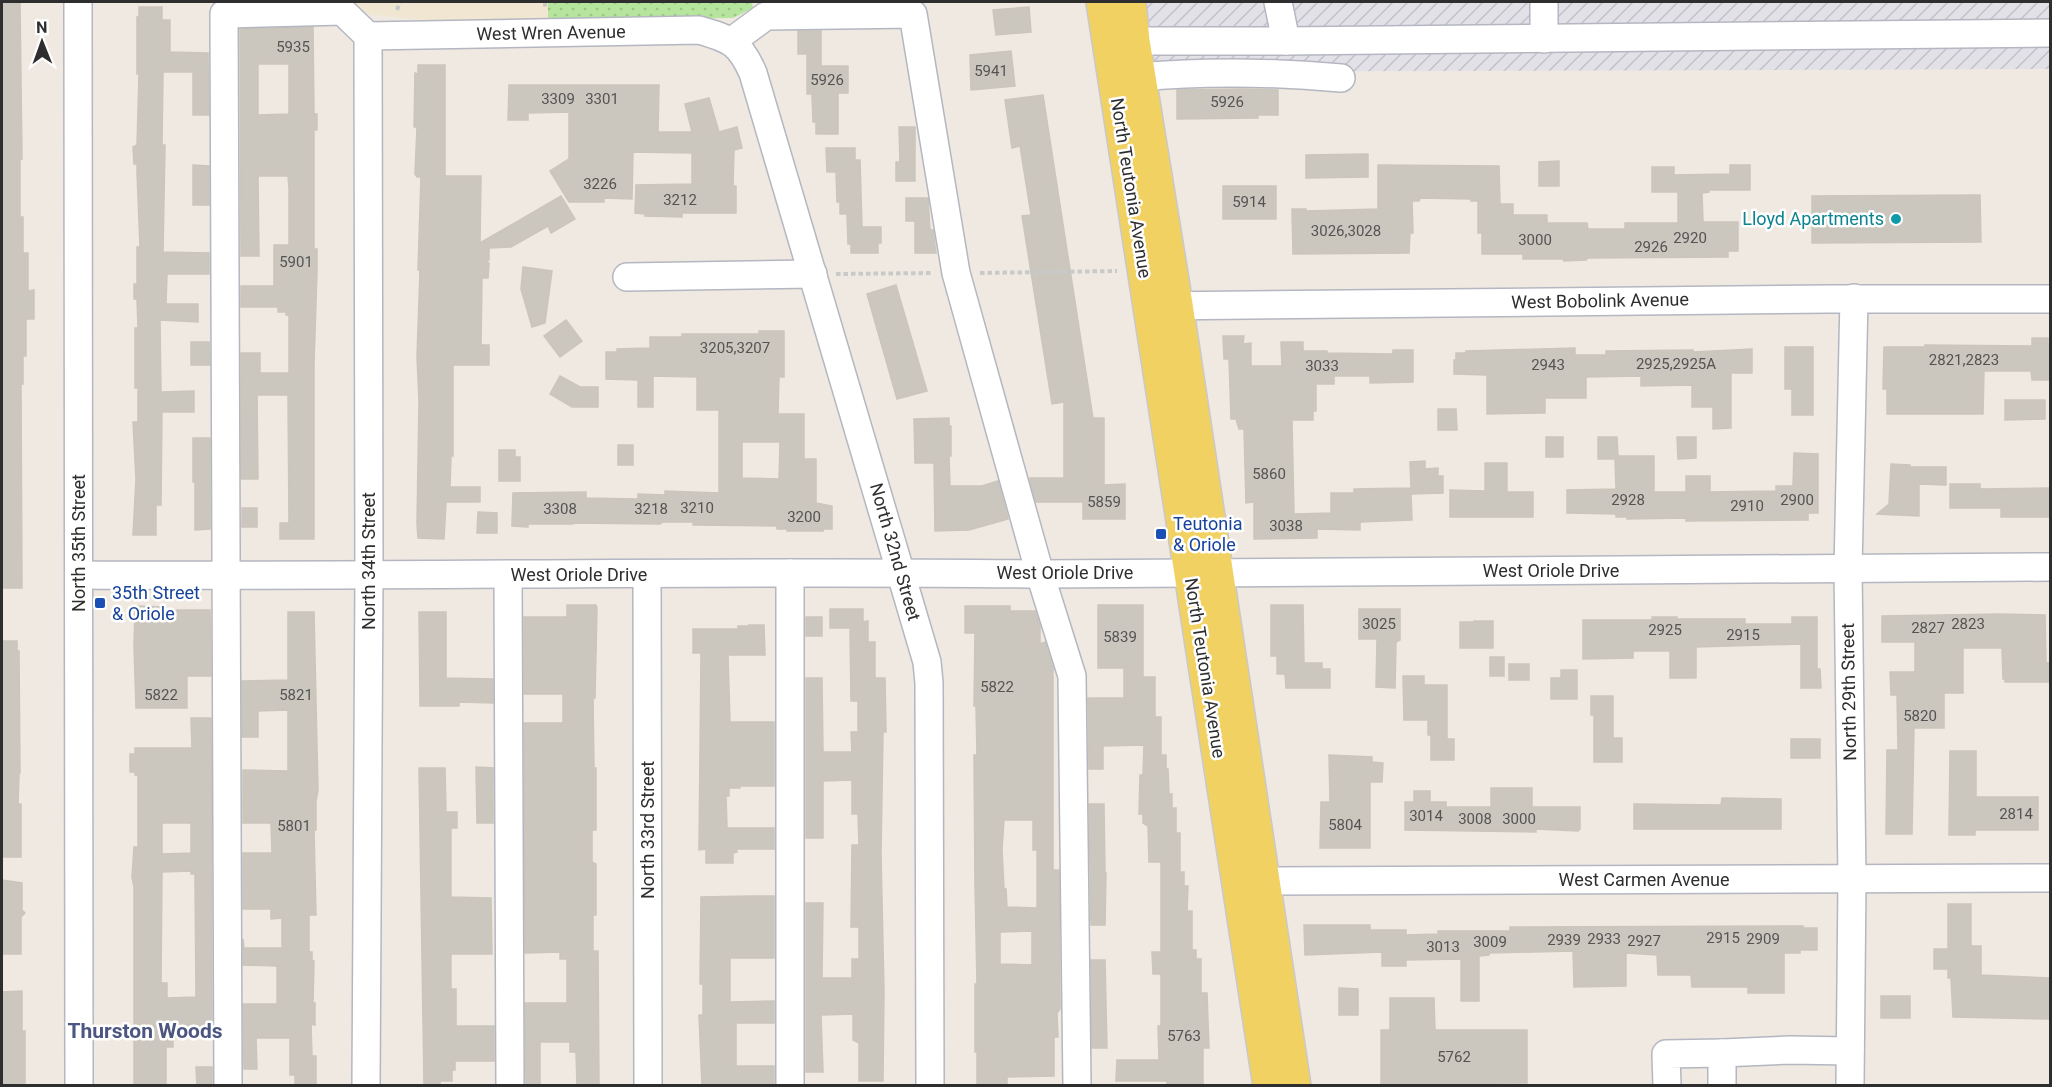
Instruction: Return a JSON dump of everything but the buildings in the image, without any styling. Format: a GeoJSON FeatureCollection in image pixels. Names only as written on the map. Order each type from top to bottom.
{"type":"FeatureCollection","features":[{"type":"Feature","properties":{"kind":"main road","name":"North Teutonia Avenue"},"geometry":{"type":"LineString","coordinates":[[1103,2],[1162,305],[1251,882],[1294,1086]]}},
{"type":"Feature","properties":{"kind":"main road","name":"North Teutonia Avenue"},"geometry":{"type":"LineString","coordinates":[[1129,2],[1139,77],[1162,305]]}},
{"type":"Feature","properties":{"kind":"main road","name":"North Teutonia Avenue"},"geometry":{"type":"LineString","coordinates":[[1251,882],[1270,1086]]}},
{"type":"Feature","properties":{"kind":"street","name":"North 35th Street"},"geometry":{"type":"LineString","coordinates":[[78,2],[79,1086]]}},
{"type":"Feature","properties":{"kind":"street"},"geometry":{"type":"LineString","coordinates":[[1278,2],[1286,42]]}},
{"type":"Feature","properties":{"kind":"street"},"geometry":{"type":"LineString","coordinates":[[1544,2],[1544,39]]}},
{"type":"Feature","properties":{"kind":"street"},"geometry":{"type":"LineString","coordinates":[[228,1086],[224,14],[342,11],[368,36]]}},
{"type":"Feature","properties":{"kind":"street"},"geometry":{"type":"LineString","coordinates":[[732,41],[766,16],[913,14],[956,273],[1040,574],[1072,676],[1077,1086]]}},
{"type":"Feature","properties":{"kind":"street","name":"West Wren Avenue"},"geometry":{"type":"LineString","coordinates":[[368,36],[699,30],[732,41]]}},
{"type":"Feature","properties":{"kind":"street"},"geometry":{"type":"LineString","coordinates":[[1133,41],[1286,42],[2050,33]]}},
{"type":"Feature","properties":{"kind":"street","name":"North 34th Street"},"geometry":{"type":"LineString","coordinates":[[366,1086],[369,576],[368,36]]}},
{"type":"Feature","properties":{"kind":"street","name":"North 32nd Street"},"geometry":{"type":"LineString","coordinates":[[732,41],[745,55],[753,74],[927,662],[929,683],[930,1086]]}},
{"type":"Feature","properties":{"kind":"street"},"geometry":{"type":"LineString","coordinates":[[1139,77],[1183,73],[1285,73],[1341,78]]}},
{"type":"Feature","properties":{"kind":"street"},"geometry":{"type":"LineString","coordinates":[[627,277],[813,274]]}},
{"type":"Feature","properties":{"kind":"street","name":"West Bobolink Avenue"},"geometry":{"type":"LineString","coordinates":[[1162,305],[1854,298],[2050,299]]}},
{"type":"Feature","properties":{"kind":"street","name":"North 29th Street"},"geometry":{"type":"LineString","coordinates":[[1850,1086],[1852,879],[1848,569],[1854,298]]}},
{"type":"Feature","properties":{"kind":"street","name":"West Oriole Drive"},"geometry":{"type":"LineString","coordinates":[[79,575],[647,575],[901,572],[1040,574],[2050,567]]}},
{"type":"Feature","properties":{"kind":"street"},"geometry":{"type":"LineString","coordinates":[[790,573],[790,1086]]}},
{"type":"Feature","properties":{"kind":"street"},"geometry":{"type":"LineString","coordinates":[[508,575],[510,1086]]}},
{"type":"Feature","properties":{"kind":"street","name":"North 33rd Street"},"geometry":{"type":"LineString","coordinates":[[647,575],[648,1086]]}},
{"type":"Feature","properties":{"kind":"street","name":"West Carmen Avenue"},"geometry":{"type":"LineString","coordinates":[[1251,882],[2050,878]]}},
{"type":"Feature","properties":{"kind":"street"},"geometry":{"type":"LineString","coordinates":[[1667,1086],[1666,1054],[1789,1050],[1850,1051]]}},
{"type":"Feature","properties":{"kind":"street"},"geometry":{"type":"LineString","coordinates":[[1722,1053],[1722,1086]]}},
{"type":"Feature","properties":{"kind":"path"},"geometry":{"type":"LineString","coordinates":[[397,10],[400,2]]}},
{"type":"Feature","properties":{"kind":"path"},"geometry":{"type":"LineString","coordinates":[[545,2],[545,9]]}},
{"type":"Feature","properties":{"kind":"shaded area"},"geometry":{"type":"Polygon","coordinates":[[[222,2],[548,2],[548,20],[422,20],[222,2]]]}},
{"type":"Feature","properties":{"kind":"shaded area"},"geometry":{"type":"Polygon","coordinates":[[[1129,2],[2050,2],[2050,69],[1138,72],[1129,2]]]}},
{"type":"Feature","properties":{"kind":"green space"},"geometry":{"type":"Polygon","coordinates":[[[548,2],[752,2],[753,8],[733,18],[548,20],[548,2]]]}},
{"type":"Feature","properties":{"kind":"place","name":"Lloyd Apartments"},"geometry":{"type":"Point","coordinates":[1896,219]}},
{"type":"Feature","properties":{"kind":"place","name":"Teutonia & Oriole"},"geometry":{"type":"Point","coordinates":[1161,534]}},
{"type":"Feature","properties":{"kind":"place","name":"35th Street & Oriole"},"geometry":{"type":"Point","coordinates":[100,603]}},
{"type":"Feature","properties":{"kind":"district","name":"Thurston Woods"},"geometry":{"type":"Point","coordinates":[145,1031]}}]}
